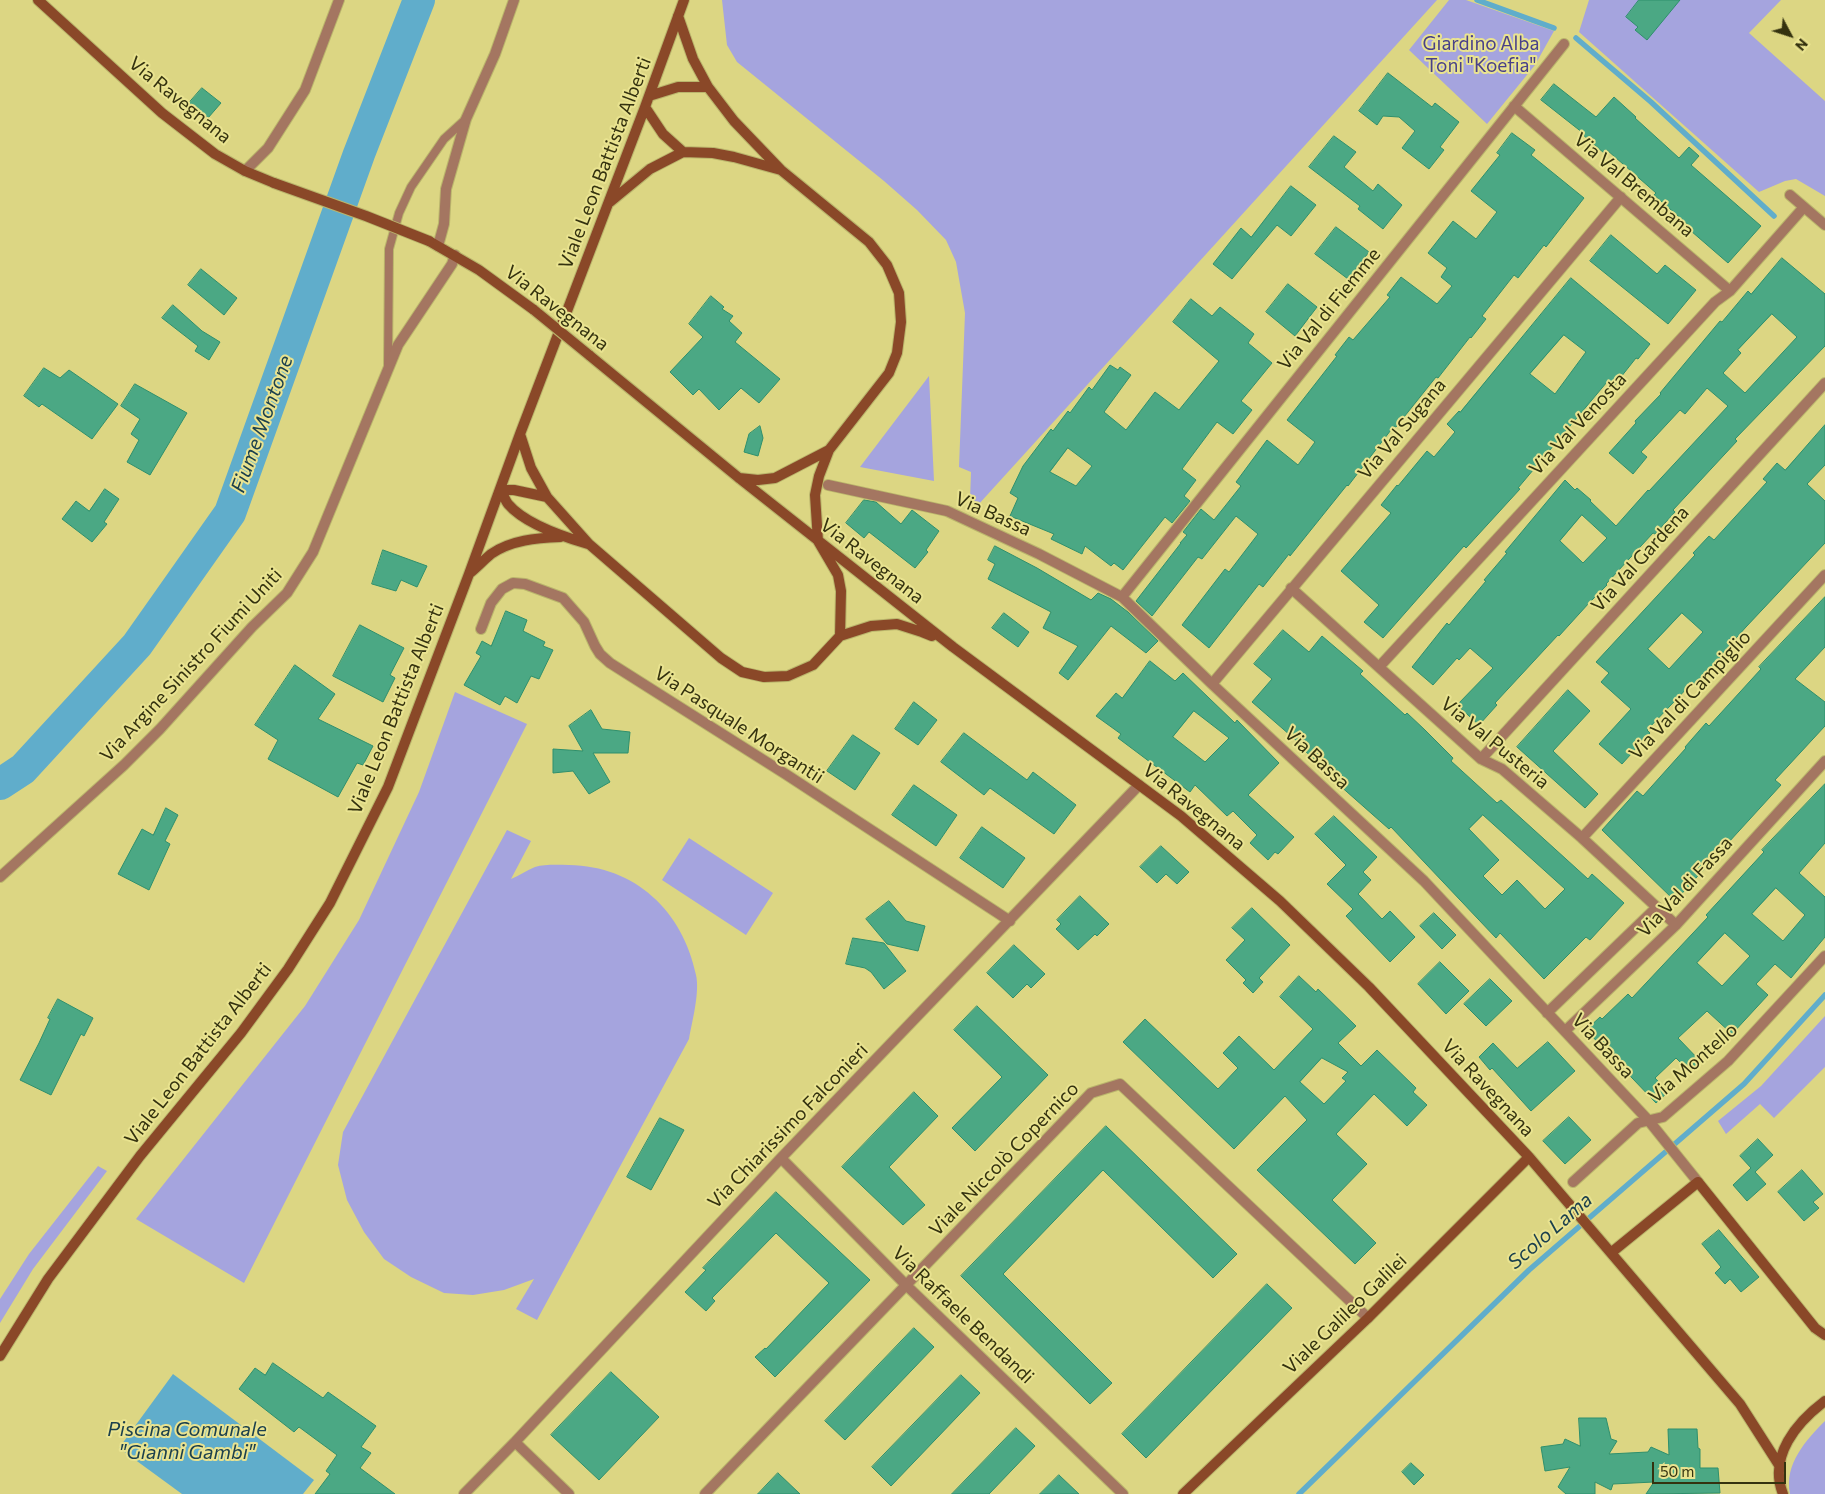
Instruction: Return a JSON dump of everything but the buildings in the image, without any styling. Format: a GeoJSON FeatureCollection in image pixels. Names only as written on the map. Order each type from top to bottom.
{"type":"FeatureCollection","features":[{"type":"Feature","properties":{"kind":"main road","name":"Via Ravegnana"},"geometry":{"type":"LineString","coordinates":[[38,0],[162,113],[215,154],[245,171],[274,183],[434,243],[485,274],[534,310],[739,478],[953,647],[1181,816],[1280,901],[1368,987],[1529,1157],[1740,1404],[1779,1465]]}},
{"type":"Feature","properties":{"kind":"main road","name":"Viale Leon Battista Alberti"},"geometry":{"type":"LineString","coordinates":[[0,1356],[48,1279],[140,1156],[241,1033],[288,969],[330,903],[388,787],[684,0]]}},
{"type":"Feature","properties":{"kind":"main road"},"geometry":{"type":"LineString","coordinates":[[678,16],[693,59],[708,87],[734,121],[782,170],[868,242],[887,265],[899,293],[901,322],[897,353],[889,373],[828,450],[818,476],[815,495],[818,541],[838,574],[841,591],[840,636]]}},
{"type":"Feature","properties":{"kind":"main road"},"geometry":{"type":"LineString","coordinates":[[649,96],[678,87],[708,87]]}},
{"type":"Feature","properties":{"kind":"main road"},"geometry":{"type":"LineString","coordinates":[[645,107],[663,134],[683,152]]}},
{"type":"Feature","properties":{"kind":"main road"},"geometry":{"type":"LineString","coordinates":[[609,202],[650,169],[683,152],[713,153],[782,170]]}},
{"type":"Feature","properties":{"kind":"main road"},"geometry":{"type":"LineString","coordinates":[[520,434],[531,468],[547,497],[589,544],[721,658],[742,672],[764,678],[788,676],[813,665],[840,636],[871,626],[897,624],[922,632],[953,647]]}},
{"type":"Feature","properties":{"kind":"main road"},"geometry":{"type":"LineString","coordinates":[[739,478],[758,480],[776,478],[828,450]]}},
{"type":"Feature","properties":{"kind":"main road"},"geometry":{"type":"LineString","coordinates":[[547,497],[514,490],[500,490],[508,504],[519,513],[564,537],[589,544]]}},
{"type":"Feature","properties":{"kind":"main road"},"geometry":{"type":"LineString","coordinates":[[469,574],[492,554],[512,544],[538,538],[564,537]]}},
{"type":"Feature","properties":{"kind":"main road","name":"Viale Galileo Galilei"},"geometry":{"type":"LineString","coordinates":[[1183,1494],[1368,1318],[1529,1157]]}},
{"type":"Feature","properties":{"kind":"main road"},"geometry":{"type":"LineString","coordinates":[[1612,1252],[1698,1182],[1815,1328],[1825,1335]]}},
{"type":"Feature","properties":{"kind":"main road"},"geometry":{"type":"LineString","coordinates":[[1781,1493],[1779,1465],[1785,1446],[1797,1426],[1825,1401]]}},
{"type":"Feature","properties":{"kind":"street"},"geometry":{"type":"LineString","coordinates":[[245,171],[268,148],[305,90],[339,0]]}},
{"type":"Feature","properties":{"kind":"street"},"geometry":{"type":"LineString","coordinates":[[434,243],[444,224],[446,189],[466,119],[495,54],[514,0]]}},
{"type":"Feature","properties":{"kind":"street","name":"Via Val di Fiemme"},"geometry":{"type":"LineString","coordinates":[[1122,596],[1564,44]]}},
{"type":"Feature","properties":{"kind":"street","name":"Via Val Brembana"},"geometry":{"type":"LineString","coordinates":[[1514,106],[1730,290]]}},
{"type":"Feature","properties":{"kind":"street"},"geometry":{"type":"LineString","coordinates":[[1790,195],[1825,224]]}},
{"type":"Feature","properties":{"kind":"street","name":"Via Val Sugana"},"geometry":{"type":"LineString","coordinates":[[1212,684],[1621,197]]}},
{"type":"Feature","properties":{"kind":"street","name":"Via Val Venosta"},"geometry":{"type":"LineString","coordinates":[[1379,667],[1715,302],[1730,290],[1804,207]]}},
{"type":"Feature","properties":{"kind":"street","name":"Via Argine Sinistro Fiumi Uniti"},"geometry":{"type":"LineString","coordinates":[[0,877],[124,765],[160,729],[252,627],[287,593],[316,544],[398,345],[452,264],[455,255]]}},
{"type":"Feature","properties":{"kind":"street","name":"Via Val Gardena"},"geometry":{"type":"LineString","coordinates":[[1481,759],[1825,383]]}},
{"type":"Feature","properties":{"kind":"street","name":"Via Bassa"},"geometry":{"type":"LineString","coordinates":[[828,484],[948,511],[1122,596],[1212,684],[1424,881],[1649,1121],[1698,1182]]}},
{"type":"Feature","properties":{"kind":"street","name":"Via Val di Campiglio"},"geometry":{"type":"LineString","coordinates":[[1582,838],[1825,575]]}},
{"type":"Feature","properties":{"kind":"street","name":"Via Pasquale Morgantii"},"geometry":{"type":"LineString","coordinates":[[481,629],[491,603],[502,589],[513,583],[525,584],[563,598],[584,622],[594,646],[610,663],[787,775],[1010,922]]}},
{"type":"Feature","properties":{"kind":"street","name":"Via Val Pusteria"},"geometry":{"type":"LineString","coordinates":[[1291,588],[1481,759],[1502,769],[1582,838],[1676,925]]}},
{"type":"Feature","properties":{"kind":"street","name":"Via Val di Fassa"},"geometry":{"type":"LineString","coordinates":[[1565,1031],[1676,925],[1825,761]]}},
{"type":"Feature","properties":{"kind":"street","name":"Via Chiarissimo Falconieri"},"geometry":{"type":"LineString","coordinates":[[464,1494],[781,1158],[1010,922],[1139,785]]}},
{"type":"Feature","properties":{"kind":"street","name":"Via Val di Fassa"},"geometry":{"type":"LineString","coordinates":[[1547,1012],[1657,908]]}},
{"type":"Feature","properties":{"kind":"street","name":"Via Montello"},"geometry":{"type":"LineString","coordinates":[[1573,1182],[1638,1123],[1663,1117],[1728,1062],[1825,956]]}},
{"type":"Feature","properties":{"kind":"street","name":"Viale Niccolò Copernico"},"geometry":{"type":"LineString","coordinates":[[705,1494],[1091,1093],[1120,1084],[1368,1318]]}},
{"type":"Feature","properties":{"kind":"street","name":"Via Raffaele Bendandi"},"geometry":{"type":"LineString","coordinates":[[781,1158],[906,1285],[1123,1494]]}},
{"type":"Feature","properties":{"kind":"street"},"geometry":{"type":"LineString","coordinates":[[515,1442],[569,1494]]}},
{"type":"Feature","properties":{"kind":"lane"},"geometry":{"type":"LineString","coordinates":[[388,369],[389,248],[399,213],[411,187],[444,138],[466,119]]}},
{"type":"Feature","properties":{"kind":"green space"},"geometry":{"type":"Polygon","coordinates":[[[722,0],[1437,0],[978,505],[970,500],[971,472],[959,467],[965,313],[956,262],[946,240],[917,210],[884,181],[737,62],[727,45],[722,0]]]}},
{"type":"Feature","properties":{"kind":"green space","name":"Giardino Alba Toni \"Koefia\""},"geometry":{"type":"Polygon","coordinates":[[[1449,0],[1466,0],[1554,31],[1535,65],[1487,124],[1409,50],[1449,0]]]}},
{"type":"Feature","properties":{"kind":"green space"},"geometry":{"type":"Polygon","coordinates":[[[1589,0],[1781,0],[1749,33],[1825,101],[1825,196],[1796,179],[1785,181],[1759,192],[1579,32],[1589,0]]]}},
{"type":"Feature","properties":{"kind":"green space"},"geometry":{"type":"Polygon","coordinates":[[[929,376],[934,481],[860,467],[929,376]]]}},
{"type":"Feature","properties":{"kind":"green space"},"geometry":{"type":"Polygon","coordinates":[[[455,692],[527,724],[244,1283],[136,1219],[305,1006],[359,920],[419,792],[455,692]]]}},
{"type":"Feature","properties":{"kind":"green space"},"geometry":{"type":"Polygon","coordinates":[[[507,830],[531,841],[511,879],[532,868],[543,865],[593,867],[635,883],[652,896],[668,912],[680,931],[690,952],[697,982],[689,1039],[537,1320],[516,1309],[534,1279],[504,1290],[473,1295],[444,1293],[411,1277],[384,1259],[364,1232],[347,1200],[338,1165],[343,1132],[507,830]]]}},
{"type":"Feature","properties":{"kind":"green space"},"geometry":{"type":"Polygon","coordinates":[[[689,838],[773,893],[746,935],[662,880],[689,838]]]}},
{"type":"Feature","properties":{"kind":"green space"},"geometry":{"type":"Polygon","coordinates":[[[1825,1016],[1825,1067],[1774,1118],[1760,1104],[1726,1134],[1718,1121],[1761,1086],[1825,1016]]]}},
{"type":"Feature","properties":{"kind":"green space"},"geometry":{"type":"Polygon","coordinates":[[[98,1166],[107,1171],[33,1269],[0,1323],[0,1299],[29,1254],[98,1166]]]}},
{"type":"Feature","properties":{"kind":"green space"},"geometry":{"type":"Polygon","coordinates":[[[1825,1421],[1825,1494],[1790,1494],[1789,1483],[1793,1463],[1804,1445],[1825,1421]]]}},
{"type":"Feature","properties":{"kind":"water","name":"Piscina Comunale \"Gianni Gambi\""},"geometry":{"type":"Polygon","coordinates":[[[173,1374],[314,1480],[303,1494],[182,1494],[119,1448],[173,1374]]]}},
{"type":"Feature","properties":{"kind":"waterway","name":"Fiume Montone"},"geometry":{"type":"LineString","coordinates":[[0,784],[23,769],[137,645],[230,513],[359,154],[419,0]]}},
{"type":"Feature","properties":{"kind":"waterway"},"geometry":{"type":"LineString","coordinates":[[1477,0],[1554,28]]}},
{"type":"Feature","properties":{"kind":"waterway"},"geometry":{"type":"LineString","coordinates":[[1576,38],[1651,102],[1774,216]]}},
{"type":"Feature","properties":{"kind":"waterway","name":"Scolo Lama"},"geometry":{"type":"LineString","coordinates":[[1299,1494],[1529,1270],[1744,1084],[1825,995]]}}]}
